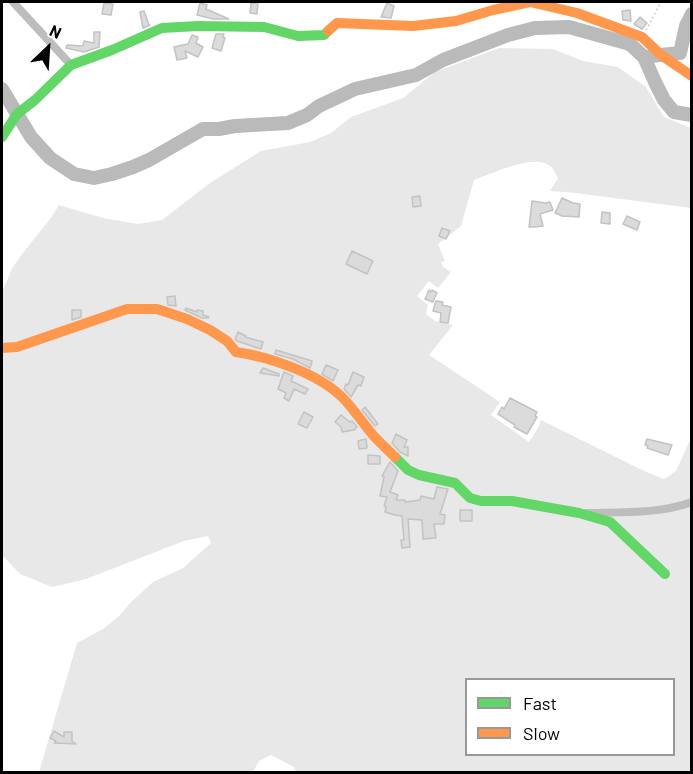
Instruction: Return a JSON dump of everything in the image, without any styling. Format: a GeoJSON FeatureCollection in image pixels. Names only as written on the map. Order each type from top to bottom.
{"type":"FeatureCollection","features":[{"type":"Feature","properties":{"kind":"street"},"geometry":{"type":"LineString","coordinates":[[13,2],[71,65]]}},
{"type":"Feature","properties":{"kind":"street"},"geometry":{"type":"LineString","coordinates":[[2,137],[16,114],[35,100],[71,65],[162,28],[264,27],[297,36],[324,35],[337,23],[413,26],[456,21],[530,2],[577,12],[642,37],[661,55],[692,76]]}},
{"type":"Feature","properties":{"kind":"street"},"geometry":{"type":"LineString","coordinates":[[2,348],[17,347],[127,309],[157,309],[210,330],[227,340],[236,352],[290,366],[323,383],[342,397],[373,435],[408,470],[419,475],[455,483],[470,498],[481,501],[512,501],[579,513],[610,522],[664,574]]}},
{"type":"Feature","properties":{"kind":"street"},"geometry":{"type":"LineString","coordinates":[[579,513],[634,512],[680,506],[692,502]]}},
{"type":"Feature","properties":{"kind":"path"},"geometry":{"type":"LineString","coordinates":[[642,37],[661,2]]}},
{"type":"Feature","properties":{"kind":"shaded area"},"geometry":{"type":"Polygon","coordinates":[[[499,48],[553,49],[583,61],[618,67],[646,87],[664,117],[691,128],[691,208],[550,191],[558,178],[551,167],[543,163],[524,163],[474,180],[461,226],[438,244],[445,261],[441,262],[443,267],[451,272],[438,288],[429,281],[417,296],[428,305],[426,314],[435,321],[453,325],[429,355],[500,402],[491,415],[529,442],[541,420],[664,479],[676,471],[691,438],[691,772],[296,772],[294,767],[271,755],[259,761],[253,772],[39,772],[77,643],[103,629],[153,582],[183,568],[211,543],[208,536],[184,541],[86,579],[52,587],[20,574],[2,555],[2,290],[13,267],[59,205],[103,218],[138,224],[162,220],[210,183],[261,151],[310,142],[331,133],[351,117],[403,98],[435,72],[499,48]]]}},
{"type":"Feature","properties":{"kind":"building"},"geometry":{"type":"Polygon","coordinates":[[[104,3],[113,4],[111,15],[102,14],[104,3]]]}},
{"type":"Feature","properties":{"kind":"building"},"geometry":{"type":"Polygon","coordinates":[[[200,3],[207,5],[206,9],[229,19],[213,19],[197,15],[200,3]]]}},
{"type":"Feature","properties":{"kind":"building"},"geometry":{"type":"Polygon","coordinates":[[[251,3],[258,3],[257,14],[250,13],[251,3]]]}},
{"type":"Feature","properties":{"kind":"building"},"geometry":{"type":"Polygon","coordinates":[[[387,3],[394,6],[391,18],[381,17],[387,3]]]}},
{"type":"Feature","properties":{"kind":"building"},"geometry":{"type":"Polygon","coordinates":[[[630,10],[631,21],[623,20],[622,11],[630,10]]]}},
{"type":"Feature","properties":{"kind":"building"},"geometry":{"type":"Polygon","coordinates":[[[144,11],[150,25],[143,28],[140,12],[144,11]]]}},
{"type":"Feature","properties":{"kind":"building"},"geometry":{"type":"Polygon","coordinates":[[[640,17],[647,23],[642,29],[634,24],[640,17]]]}},
{"type":"Feature","properties":{"kind":"building"},"geometry":{"type":"Polygon","coordinates":[[[94,32],[100,32],[99,47],[84,52],[66,48],[67,45],[83,46],[84,41],[94,43],[94,32]]]}},
{"type":"Feature","properties":{"kind":"building"},"geometry":{"type":"Polygon","coordinates":[[[216,34],[224,34],[221,51],[212,48],[216,34]]]}},
{"type":"Feature","properties":{"kind":"building"},"geometry":{"type":"Polygon","coordinates":[[[192,35],[198,37],[196,43],[203,47],[198,57],[185,51],[187,58],[177,60],[174,47],[188,44],[192,35]]]}},
{"type":"Feature","properties":{"kind":"building"},"geometry":{"type":"Polygon","coordinates":[[[420,196],[421,206],[413,207],[412,197],[420,196]]]}},
{"type":"Feature","properties":{"kind":"building"},"geometry":{"type":"Polygon","coordinates":[[[562,198],[580,204],[579,217],[562,216],[555,213],[562,198]]]}},
{"type":"Feature","properties":{"kind":"building"},"geometry":{"type":"Polygon","coordinates":[[[532,201],[550,202],[553,210],[540,214],[543,226],[529,227],[532,201]]]}},
{"type":"Feature","properties":{"kind":"building"},"geometry":{"type":"Polygon","coordinates":[[[602,212],[610,213],[610,224],[601,223],[602,212]]]}},
{"type":"Feature","properties":{"kind":"building"},"geometry":{"type":"Polygon","coordinates":[[[627,216],[640,222],[637,230],[623,224],[627,216]]]}},
{"type":"Feature","properties":{"kind":"building"},"geometry":{"type":"Polygon","coordinates":[[[442,228],[450,231],[446,239],[439,236],[442,228]]]}},
{"type":"Feature","properties":{"kind":"building"},"geometry":{"type":"Polygon","coordinates":[[[352,251],[373,261],[367,274],[346,264],[352,251]]]}},
{"type":"Feature","properties":{"kind":"building"},"geometry":{"type":"Polygon","coordinates":[[[429,290],[437,293],[433,302],[425,299],[429,290]]]}},
{"type":"Feature","properties":{"kind":"building"},"geometry":{"type":"Polygon","coordinates":[[[175,296],[176,306],[168,305],[167,297],[175,296]]]}},
{"type":"Feature","properties":{"kind":"building"},"geometry":{"type":"Polygon","coordinates":[[[436,301],[451,307],[448,323],[440,322],[441,313],[433,311],[436,301]]]}},
{"type":"Feature","properties":{"kind":"building"},"geometry":{"type":"Polygon","coordinates":[[[186,308],[197,312],[197,310],[203,311],[203,315],[209,317],[202,318],[185,310],[186,308]]]}},
{"type":"Feature","properties":{"kind":"building"},"geometry":{"type":"Polygon","coordinates":[[[72,310],[81,310],[81,317],[72,320],[72,310]]]}},
{"type":"Feature","properties":{"kind":"building"},"geometry":{"type":"Polygon","coordinates":[[[238,332],[245,337],[263,342],[261,349],[237,341],[235,339],[238,332]]]}},
{"type":"Feature","properties":{"kind":"building"},"geometry":{"type":"Polygon","coordinates":[[[276,350],[312,361],[310,368],[293,359],[275,354],[276,350]]]}},
{"type":"Feature","properties":{"kind":"building"},"geometry":{"type":"Polygon","coordinates":[[[326,365],[338,370],[333,381],[322,374],[326,365]]]}},
{"type":"Feature","properties":{"kind":"building"},"geometry":{"type":"Polygon","coordinates":[[[263,368],[279,374],[279,376],[260,373],[263,368]]]}},
{"type":"Feature","properties":{"kind":"building"},"geometry":{"type":"Polygon","coordinates":[[[284,372],[293,376],[291,381],[308,389],[305,394],[294,389],[289,401],[284,398],[286,393],[278,389],[284,372]]]}},
{"type":"Feature","properties":{"kind":"building"},"geometry":{"type":"Polygon","coordinates":[[[353,372],[364,377],[361,386],[358,385],[351,397],[344,389],[353,372]]]}},
{"type":"Feature","properties":{"kind":"building"},"geometry":{"type":"Polygon","coordinates":[[[510,398],[537,412],[535,416],[537,417],[527,434],[498,414],[510,398]]]}},
{"type":"Feature","properties":{"kind":"building"},"geometry":{"type":"Polygon","coordinates":[[[365,407],[378,424],[375,426],[362,410],[365,407]]]}},
{"type":"Feature","properties":{"kind":"building"},"geometry":{"type":"Polygon","coordinates":[[[304,412],[313,417],[307,428],[298,424],[304,412]]]}},
{"type":"Feature","properties":{"kind":"building"},"geometry":{"type":"Polygon","coordinates":[[[341,415],[357,427],[354,430],[342,432],[341,427],[335,422],[341,415]]]}},
{"type":"Feature","properties":{"kind":"building"},"geometry":{"type":"Polygon","coordinates":[[[396,434],[407,440],[404,447],[408,447],[408,456],[400,452],[392,443],[396,434]]]}},
{"type":"Feature","properties":{"kind":"building"},"geometry":{"type":"Polygon","coordinates":[[[366,439],[367,448],[359,449],[358,441],[366,439]]]}},
{"type":"Feature","properties":{"kind":"building"},"geometry":{"type":"Polygon","coordinates":[[[647,439],[672,445],[668,455],[647,448],[648,446],[645,445],[647,439]]]}},
{"type":"Feature","properties":{"kind":"building"},"geometry":{"type":"Polygon","coordinates":[[[368,455],[380,456],[380,464],[368,464],[368,455]]]}},
{"type":"Feature","properties":{"kind":"building"},"geometry":{"type":"Polygon","coordinates":[[[390,462],[398,471],[390,492],[398,495],[396,500],[405,500],[405,502],[420,500],[421,496],[434,499],[437,487],[448,489],[440,514],[445,515],[444,524],[434,524],[436,538],[423,539],[422,520],[408,519],[410,547],[402,548],[401,540],[404,540],[402,516],[385,512],[387,497],[380,496],[384,477],[382,476],[390,462]]]}},
{"type":"Feature","properties":{"kind":"building"},"geometry":{"type":"Polygon","coordinates":[[[460,510],[472,510],[472,521],[460,521],[460,510]]]}},
{"type":"Feature","properties":{"kind":"building"},"geometry":{"type":"Polygon","coordinates":[[[54,731],[64,737],[64,732],[72,732],[72,741],[76,744],[54,743],[56,741],[50,738],[54,731]]]}},
{"type":"Feature","properties":{"kind":"waterway"},"geometry":{"type":"LineString","coordinates":[[651,56],[680,53],[686,26],[692,14]]}},
{"type":"Feature","properties":{"kind":"waterway"},"geometry":{"type":"LineString","coordinates":[[2,89],[31,137],[50,158],[74,174],[94,178],[149,160],[203,129],[288,123],[355,89],[416,75],[443,60],[508,35],[535,28],[569,27],[630,44],[644,57],[664,100],[674,112],[692,115]]}},
{"type":"Feature","properties":{"kind":"traffic: fast"},"geometry":{"type":"LineString","coordinates":[[2,137],[17,114],[71,65],[162,28],[264,27],[298,36],[324,35],[328,31]]}},
{"type":"Feature","properties":{"kind":"traffic: fast"},"geometry":{"type":"LineString","coordinates":[[395,457],[408,470],[419,475],[455,483],[470,498],[481,501],[512,501],[579,513],[610,522],[665,574]]}},
{"type":"Feature","properties":{"kind":"traffic: slow"},"geometry":{"type":"LineString","coordinates":[[328,31],[337,23],[413,26],[456,21],[530,2],[577,13],[642,37],[661,55],[692,76]]}},
{"type":"Feature","properties":{"kind":"traffic: slow"},"geometry":{"type":"LineString","coordinates":[[2,348],[17,347],[127,309],[157,309],[210,330],[227,341],[236,352],[292,367],[332,388],[395,457]]}}]}
